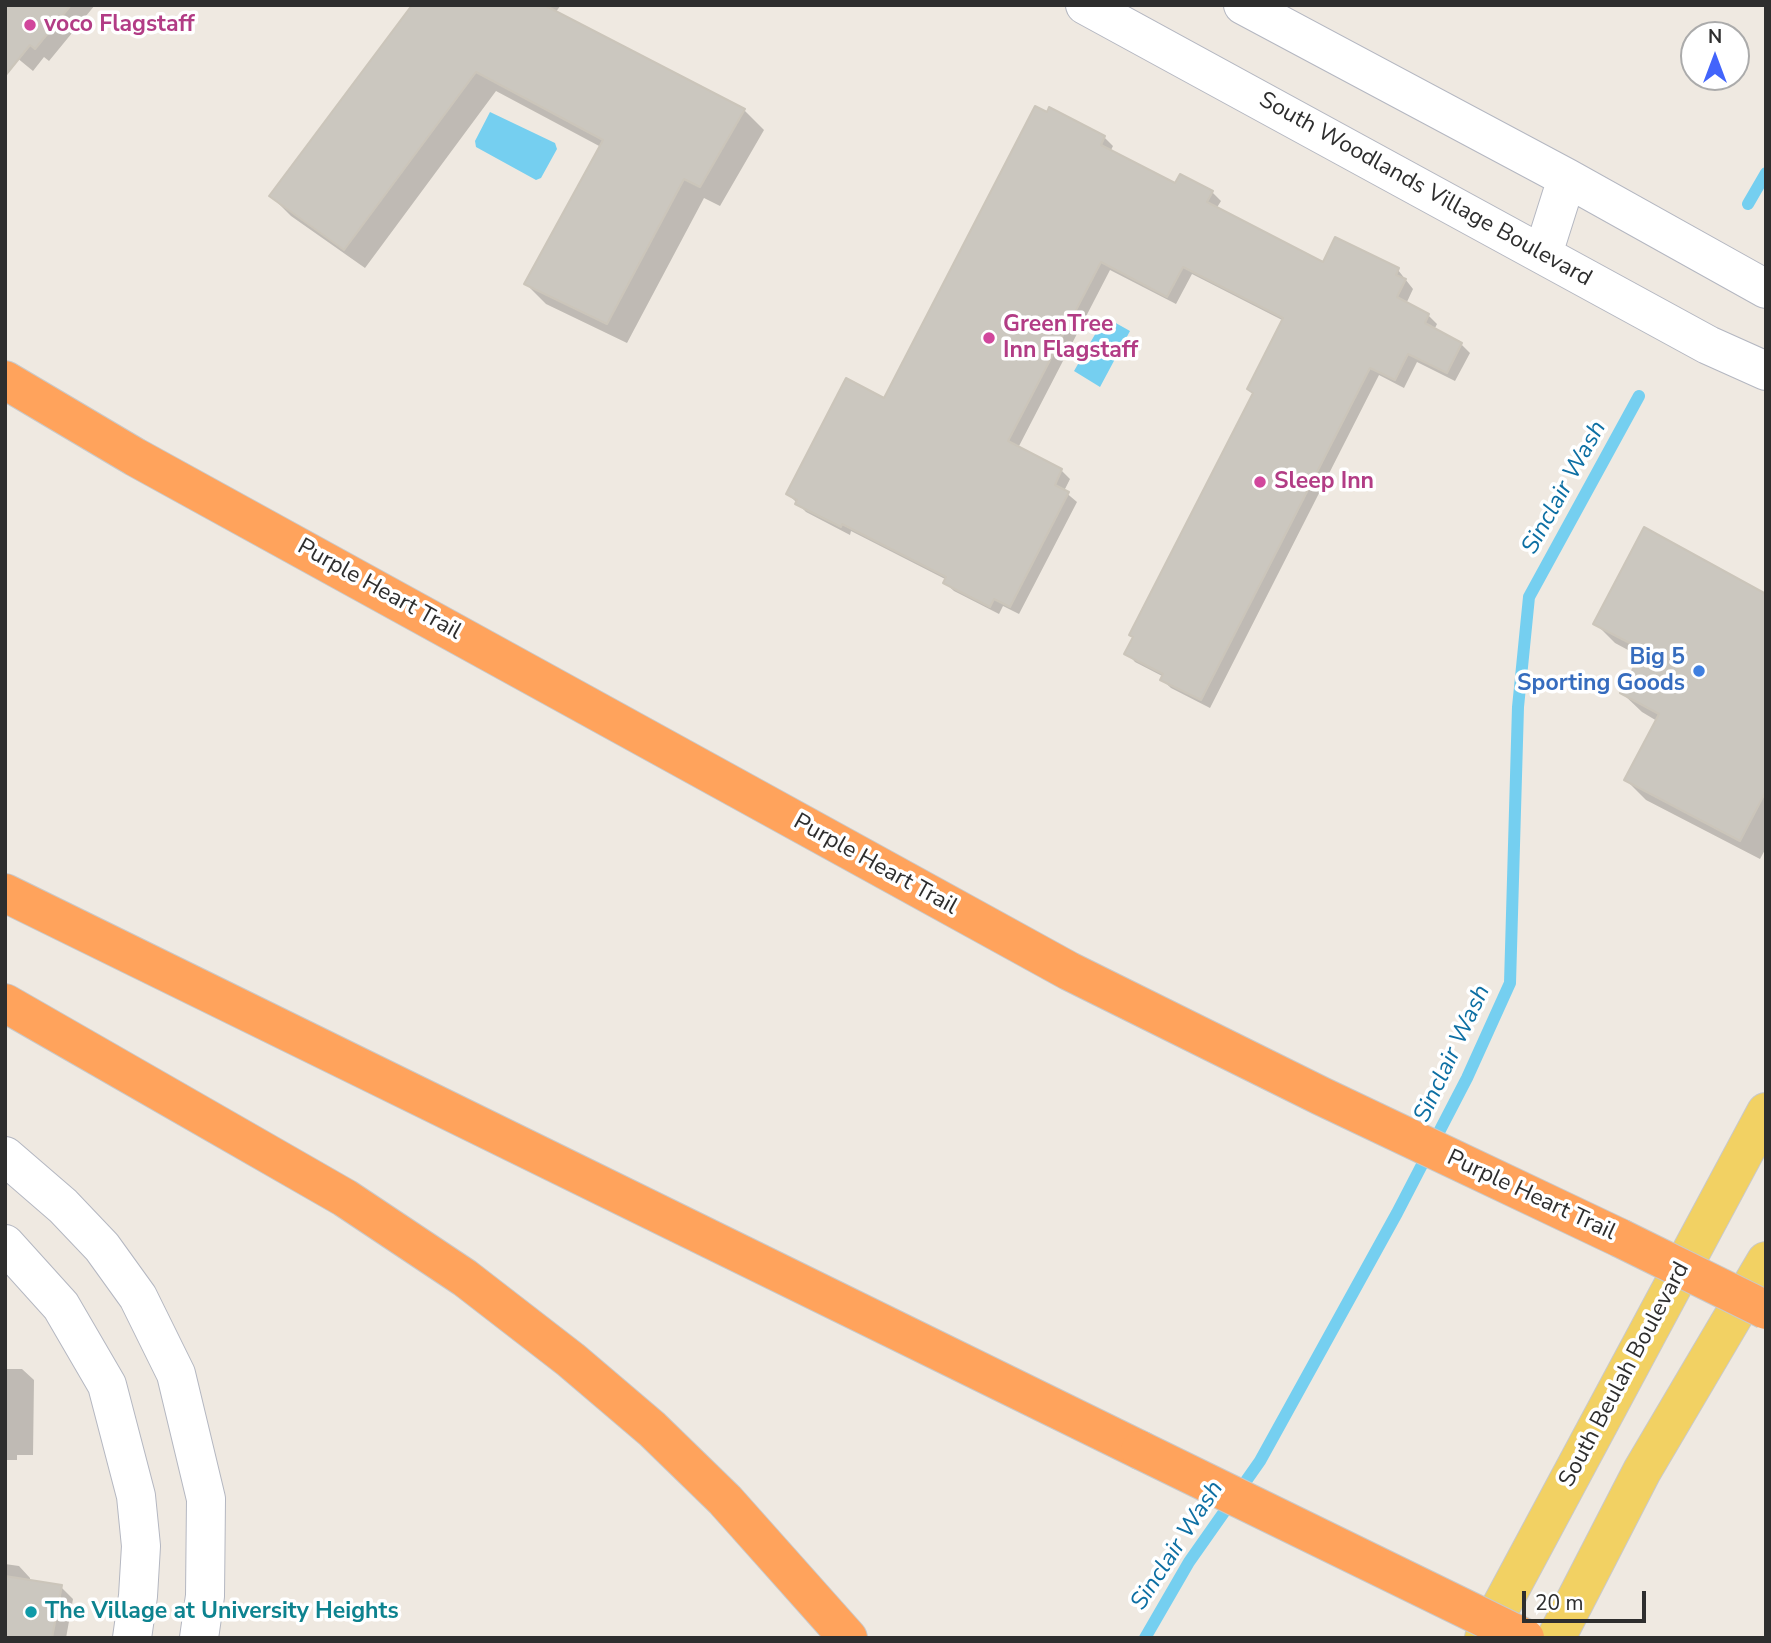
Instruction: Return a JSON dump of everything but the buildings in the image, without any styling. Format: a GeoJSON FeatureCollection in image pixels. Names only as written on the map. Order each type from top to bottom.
{"type":"FeatureCollection","features":[{"type":"Feature","properties":{"kind":"highway","name":"Purple Heart Trail"},"geometry":{"type":"LineString","coordinates":[[5,380],[135,457],[1045,958],[1321,1096],[1766,1310]]}},
{"type":"Feature","properties":{"kind":"highway"},"geometry":{"type":"LineString","coordinates":[[5,893],[1525,1638]]}},
{"type":"Feature","properties":{"kind":"highway"},"geometry":{"type":"LineString","coordinates":[[5,1003],[345,1198],[464,1278],[571,1360],[652,1429],[724,1500],[848,1638]]}},
{"type":"Feature","properties":{"kind":"highway"},"geometry":{"type":"LineString","coordinates":[[1620,1238],[1766,1286]]}},
{"type":"Feature","properties":{"kind":"main road","name":"South Beulah Boulevard"},"geometry":{"type":"LineString","coordinates":[[1484,1638],[1766,1112]]}},
{"type":"Feature","properties":{"kind":"main road"},"geometry":{"type":"LineString","coordinates":[[1556,1638],[1642,1471],[1766,1261]]}},
{"type":"Feature","properties":{"kind":"street","name":"South Woodlands Village Boulevard"},"geometry":{"type":"LineString","coordinates":[[1086,5],[1708,345],[1766,371]]}},
{"type":"Feature","properties":{"kind":"street"},"geometry":{"type":"LineString","coordinates":[[1243,5],[1567,178],[1766,289]]}},
{"type":"Feature","properties":{"kind":"street"},"geometry":{"type":"LineString","coordinates":[[1543,254],[1567,178]]}},
{"type":"Feature","properties":{"kind":"street"},"geometry":{"type":"LineString","coordinates":[[5,1156],[63,1206],[102,1247],[138,1297],[176,1374],[206,1499],[205,1596],[199,1638]]}},
{"type":"Feature","properties":{"kind":"street"},"geometry":{"type":"LineString","coordinates":[[5,1244],[61,1306],[107,1385],[127,1453],[139,1534],[138,1596],[132,1638]]}},
{"type":"Feature","properties":{"kind":"water"},"geometry":{"type":"Polygon","coordinates":[[[490,112],[555,143],[557,149],[541,178],[536,180],[476,147],[475,141],[490,112]]]}},
{"type":"Feature","properties":{"kind":"water"},"geometry":{"type":"Polygon","coordinates":[[[1105,317],[1130,331],[1100,387],[1074,371],[1105,317]]]}},
{"type":"Feature","properties":{"kind":"waterway","name":"Sinclair Wash"},"geometry":{"type":"LineString","coordinates":[[1748,204],[1766,173]]}},
{"type":"Feature","properties":{"kind":"waterway","name":"Sinclair Wash"},"geometry":{"type":"LineString","coordinates":[[1145,1638],[1189,1562],[1260,1461],[1397,1213],[1467,1078],[1510,983],[1518,707],[1529,597],[1639,396]]}},
{"type":"Feature","properties":{"kind":"place","name":"voco Flagstaff"},"geometry":{"type":"Point","coordinates":[30,25]}},
{"type":"Feature","properties":{"kind":"place","name":"GreenTree Inn Flagstaff"},"geometry":{"type":"Point","coordinates":[989,338]}},
{"type":"Feature","properties":{"kind":"place","name":"Sleep Inn"},"geometry":{"type":"Point","coordinates":[1260,482]}},
{"type":"Feature","properties":{"kind":"place","name":"Big 5 Sporting Goods"},"geometry":{"type":"Point","coordinates":[1699,671]}},
{"type":"Feature","properties":{"kind":"place","name":"The Village at University Heights"},"geometry":{"type":"Point","coordinates":[31,1612]}}]}
